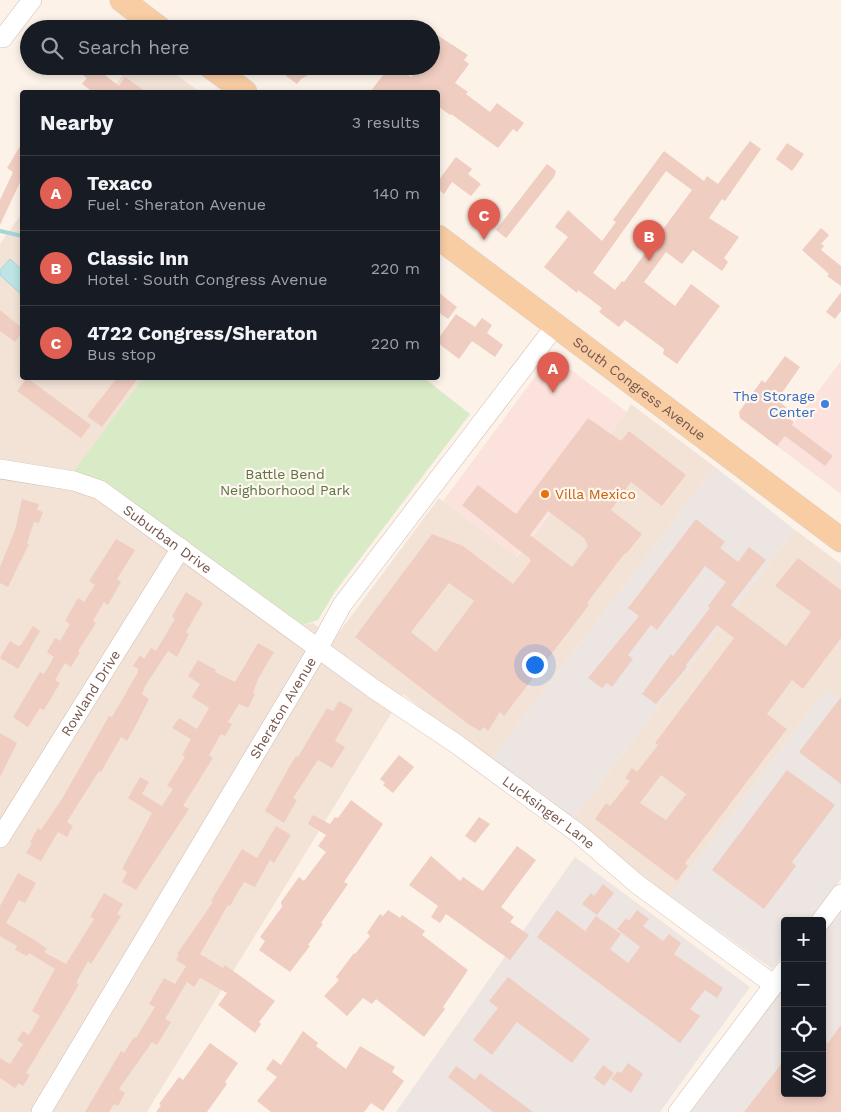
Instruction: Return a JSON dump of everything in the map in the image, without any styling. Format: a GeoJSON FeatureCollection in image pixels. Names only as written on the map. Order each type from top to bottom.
{"type":"FeatureCollection","features":[{"type":"Feature","properties":{"kind":"main road"},"geometry":{"type":"LineString","coordinates":[[122,0],[148,20]]}},
{"type":"Feature","properties":{"kind":"main road"},"geometry":{"type":"LineString","coordinates":[[222,75],[242,90]]}},
{"type":"Feature","properties":{"kind":"main road","name":"South Congress Avenue"},"geometry":{"type":"LineString","coordinates":[[440,238],[841,540]]}},
{"type":"Feature","properties":{"kind":"street"},"geometry":{"type":"LineString","coordinates":[[0,38],[3,38],[32,0]]}},
{"type":"Feature","properties":{"kind":"street","name":"Sheraton Avenue"},"geometry":{"type":"LineString","coordinates":[[41,1112],[318,649],[342,604],[556,325]]}},
{"type":"Feature","properties":{"kind":"street","name":"Suburban Drive"},"geometry":{"type":"LineString","coordinates":[[1,471],[74,481],[100,490],[318,649]]}},
{"type":"Feature","properties":{"kind":"street","name":"Rowland Drive"},"geometry":{"type":"LineString","coordinates":[[0,838],[181,548]]}},
{"type":"Feature","properties":{"kind":"street","name":"Lucksinger Lane"},"geometry":{"type":"LineString","coordinates":[[318,649],[455,743],[579,834],[637,884],[779,977]]}},
{"type":"Feature","properties":{"kind":"street"},"geometry":{"type":"LineString","coordinates":[[824,917],[841,894]]}},
{"type":"Feature","properties":{"kind":"street"},"geometry":{"type":"LineString","coordinates":[[678,1112],[779,977]]}},
{"type":"Feature","properties":{"kind":"shaded area"},"geometry":{"type":"Polygon","coordinates":[[[122,75],[176,75],[197,90],[111,90],[122,75]]]}},
{"type":"Feature","properties":{"kind":"shaded area"},"geometry":{"type":"Polygon","coordinates":[[[20,216],[20,380],[142,380],[75,471],[103,480],[303,625],[313,623],[334,639],[439,498],[517,557],[627,412],[631,404],[715,467],[489,762],[403,694],[147,1112],[0,1112],[0,244],[20,216]]]}},
{"type":"Feature","properties":{"kind":"shaded area"},"geometry":{"type":"Polygon","coordinates":[[[551,355],[627,412],[516,557],[443,501],[551,355]]]}},
{"type":"Feature","properties":{"kind":"shaded area","name":"The Storage Center"},"geometry":{"type":"Polygon","coordinates":[[[841,361],[841,494],[777,446],[841,361]]]}},
{"type":"Feature","properties":{"kind":"shaded area"},"geometry":{"type":"Polygon","coordinates":[[[715,467],[795,530],[570,822],[489,762],[715,467]]]}},
{"type":"Feature","properties":{"kind":"shaded area"},"geometry":{"type":"Polygon","coordinates":[[[795,530],[841,564],[841,700],[826,689],[670,896],[570,822],[795,530]]]}},
{"type":"Feature","properties":{"kind":"shaded area"},"geometry":{"type":"Polygon","coordinates":[[[826,689],[841,700],[841,879],[812,917],[781,917],[781,958],[772,969],[670,896],[826,689]]]}},
{"type":"Feature","properties":{"kind":"shaded area"},"geometry":{"type":"Polygon","coordinates":[[[575,857],[750,987],[660,1112],[396,1112],[575,857]]]}},
{"type":"Feature","properties":{"kind":"shaded area"},"geometry":{"type":"Polygon","coordinates":[[[841,909],[841,1112],[691,1112],[781,990],[781,1097],[826,1097],[826,930],[841,909]]]}},
{"type":"Feature","properties":{"kind":"green space","name":"Battle Bend Neighborhood Park"},"geometry":{"type":"Polygon","coordinates":[[[142,380],[427,380],[470,414],[334,593],[318,620],[303,625],[103,480],[74,471],[142,380]]]}},
{"type":"Feature","properties":{"kind":"water"},"geometry":{"type":"Polygon","coordinates":[[[10,259],[20,268],[20,293],[0,275],[0,270],[10,259]]]}},
{"type":"Feature","properties":{"kind":"building"},"geometry":{"type":"Polygon","coordinates":[[[440,37],[468,55],[464,60],[469,64],[455,83],[490,112],[497,103],[524,123],[517,132],[513,129],[498,148],[440,108],[440,90],[372,90],[383,75],[408,75],[411,77],[412,75],[440,75],[440,37]]]}},
{"type":"Feature","properties":{"kind":"building"},"geometry":{"type":"Polygon","coordinates":[[[83,75],[105,75],[119,86],[125,77],[143,90],[90,90],[82,84],[87,78],[83,75]]]}},
{"type":"Feature","properties":{"kind":"building"},"geometry":{"type":"Polygon","coordinates":[[[285,75],[308,75],[297,84],[285,75]]]}},
{"type":"Feature","properties":{"kind":"building"},"geometry":{"type":"Polygon","coordinates":[[[750,141],[761,149],[725,201],[722,199],[709,218],[739,237],[724,258],[728,262],[722,271],[693,250],[682,264],[666,252],[644,282],[675,306],[691,284],[720,306],[677,364],[663,354],[664,349],[625,320],[619,327],[599,312],[602,308],[578,290],[577,293],[544,267],[568,237],[555,227],[568,210],[602,241],[616,222],[613,220],[664,151],[704,181],[707,176],[718,184],[750,141]],[[666,171],[593,273],[615,290],[622,281],[624,282],[692,190],[666,171]]]}},
{"type":"Feature","properties":{"kind":"building"},"geometry":{"type":"Polygon","coordinates":[[[787,143],[804,154],[792,171],[776,159],[787,143]]]}},
{"type":"Feature","properties":{"kind":"building"},"geometry":{"type":"Polygon","coordinates":[[[20,146],[20,182],[0,225],[0,200],[13,172],[7,168],[20,146]]]}},
{"type":"Feature","properties":{"kind":"building"},"geometry":{"type":"Polygon","coordinates":[[[456,157],[472,169],[468,174],[481,184],[471,196],[452,182],[444,194],[440,191],[440,178],[456,157]]]}},
{"type":"Feature","properties":{"kind":"building"},"geometry":{"type":"Polygon","coordinates":[[[547,164],[556,171],[554,177],[506,238],[496,230],[547,164]]]}},
{"type":"Feature","properties":{"kind":"building"},"geometry":{"type":"Polygon","coordinates":[[[821,228],[829,235],[821,244],[824,246],[821,250],[841,266],[841,286],[827,276],[829,274],[802,250],[821,228]]]}},
{"type":"Feature","properties":{"kind":"building"},"geometry":{"type":"Polygon","coordinates":[[[841,292],[841,311],[835,319],[826,312],[841,292]]]}},
{"type":"Feature","properties":{"kind":"building"},"geometry":{"type":"Polygon","coordinates":[[[440,294],[457,307],[448,319],[440,313],[440,294]]]}},
{"type":"Feature","properties":{"kind":"building"},"geometry":{"type":"Polygon","coordinates":[[[0,310],[20,326],[20,335],[15,342],[0,331],[0,310]]]}},
{"type":"Feature","properties":{"kind":"building"},"geometry":{"type":"Polygon","coordinates":[[[456,314],[475,327],[482,318],[492,325],[487,333],[503,345],[495,357],[472,341],[459,359],[440,345],[440,336],[456,314]]]}},
{"type":"Feature","properties":{"kind":"building"},"geometry":{"type":"Polygon","coordinates":[[[785,356],[800,367],[777,400],[791,411],[787,417],[794,422],[792,425],[833,456],[825,466],[785,436],[777,446],[740,418],[739,412],[762,380],[765,383],[785,356]]]}},
{"type":"Feature","properties":{"kind":"building"},"geometry":{"type":"Polygon","coordinates":[[[25,380],[30,380],[91,425],[81,438],[17,391],[25,380]]]}},
{"type":"Feature","properties":{"kind":"building"},"geometry":{"type":"Polygon","coordinates":[[[115,380],[137,380],[102,427],[87,416],[115,380]]]}},
{"type":"Feature","properties":{"kind":"building"},"geometry":{"type":"Polygon","coordinates":[[[588,418],[621,441],[629,431],[686,475],[662,506],[631,482],[611,510],[642,534],[587,603],[589,605],[504,716],[500,712],[488,731],[484,727],[480,731],[468,724],[355,637],[432,534],[463,546],[513,584],[531,561],[462,505],[478,485],[516,514],[588,418]],[[548,511],[530,535],[572,567],[588,546],[584,538],[548,511]],[[449,583],[411,632],[436,652],[474,601],[449,583]]]}},
{"type":"Feature","properties":{"kind":"building"},"geometry":{"type":"Polygon","coordinates":[[[22,499],[39,504],[37,510],[43,512],[39,523],[34,522],[27,543],[29,544],[8,587],[0,583],[0,567],[15,530],[22,499]]]}},
{"type":"Feature","properties":{"kind":"building"},"geometry":{"type":"Polygon","coordinates":[[[696,519],[725,542],[720,548],[738,562],[749,547],[766,560],[731,605],[786,646],[811,612],[775,586],[798,558],[841,590],[841,638],[803,689],[792,680],[767,714],[787,729],[685,863],[688,866],[677,881],[595,819],[606,803],[610,806],[630,781],[625,778],[632,768],[637,772],[658,745],[655,743],[734,638],[717,625],[686,665],[687,667],[656,704],[642,694],[671,654],[673,656],[710,608],[708,606],[726,582],[705,566],[657,630],[651,625],[628,655],[633,659],[612,687],[607,683],[602,688],[588,678],[639,616],[628,608],[696,519]],[[661,775],[640,803],[666,820],[686,794],[661,775]]]}},
{"type":"Feature","properties":{"kind":"building"},"geometry":{"type":"Polygon","coordinates":[[[116,539],[135,550],[117,579],[121,582],[108,605],[104,602],[93,621],[96,623],[78,651],[80,652],[71,667],[65,663],[55,680],[60,683],[44,710],[40,708],[28,727],[13,717],[40,672],[44,674],[54,657],[47,652],[55,638],[60,641],[70,624],[65,621],[78,598],[84,602],[95,585],[89,581],[116,539]]]}},
{"type":"Feature","properties":{"kind":"building"},"geometry":{"type":"Polygon","coordinates":[[[186,592],[203,603],[186,632],[189,634],[177,657],[168,651],[145,686],[142,694],[149,699],[127,741],[121,737],[101,772],[99,771],[68,820],[67,822],[73,826],[67,837],[58,832],[41,861],[26,853],[38,828],[41,830],[62,799],[109,716],[112,717],[138,672],[138,669],[133,666],[140,655],[144,659],[151,648],[156,651],[175,619],[172,616],[186,592]]]}},
{"type":"Feature","properties":{"kind":"building"},"geometry":{"type":"Polygon","coordinates":[[[33,626],[40,631],[18,669],[0,658],[10,641],[18,646],[21,645],[33,626]]]}},
{"type":"Feature","properties":{"kind":"building"},"geometry":{"type":"Polygon","coordinates":[[[258,643],[274,652],[258,679],[253,693],[255,694],[248,708],[239,704],[228,722],[232,724],[225,736],[221,734],[209,755],[213,758],[183,806],[189,809],[136,890],[122,882],[127,872],[122,869],[152,813],[128,798],[140,777],[149,782],[142,794],[162,806],[173,789],[167,786],[185,757],[182,755],[191,739],[172,728],[179,718],[197,729],[209,708],[192,697],[200,684],[188,676],[198,660],[216,670],[215,672],[235,682],[258,643]]]}},
{"type":"Feature","properties":{"kind":"building"},"geometry":{"type":"Polygon","coordinates":[[[841,697],[841,784],[799,752],[841,697]]]}},
{"type":"Feature","properties":{"kind":"building"},"geometry":{"type":"Polygon","coordinates":[[[339,701],[353,709],[335,741],[345,747],[332,768],[318,760],[293,798],[297,800],[284,823],[265,811],[288,769],[296,756],[298,757],[327,708],[333,711],[339,701]]]}},
{"type":"Feature","properties":{"kind":"building"},"geometry":{"type":"Polygon","coordinates":[[[0,733],[17,743],[0,777],[0,733]]]}},
{"type":"Feature","properties":{"kind":"building"},"geometry":{"type":"Polygon","coordinates":[[[399,755],[414,767],[393,793],[383,785],[385,783],[380,779],[399,755]]]}},
{"type":"Feature","properties":{"kind":"building"},"geometry":{"type":"Polygon","coordinates":[[[787,770],[835,805],[792,862],[796,866],[764,909],[712,870],[787,770]]]}},
{"type":"Feature","properties":{"kind":"building"},"geometry":{"type":"Polygon","coordinates":[[[351,800],[383,824],[344,882],[348,884],[321,923],[323,924],[308,945],[310,946],[290,972],[259,950],[265,941],[260,937],[282,907],[281,902],[299,877],[304,881],[326,852],[318,846],[326,835],[308,824],[313,815],[330,824],[335,817],[338,818],[351,800]]]}},
{"type":"Feature","properties":{"kind":"building"},"geometry":{"type":"Polygon","coordinates":[[[479,817],[490,824],[475,843],[465,836],[479,817]]]}},
{"type":"Feature","properties":{"kind":"building"},"geometry":{"type":"Polygon","coordinates":[[[276,826],[291,835],[274,863],[270,860],[255,887],[244,882],[230,906],[228,905],[200,954],[223,968],[225,965],[275,1001],[259,1022],[261,1024],[255,1033],[218,1005],[227,993],[200,978],[194,987],[187,982],[165,1019],[171,1022],[157,1045],[152,1042],[119,1089],[125,1093],[118,1106],[114,1104],[109,1112],[85,1112],[121,1051],[124,1053],[134,1037],[136,1038],[155,1007],[149,1004],[164,978],[175,984],[186,966],[176,960],[179,955],[177,954],[213,902],[211,901],[242,849],[257,858],[276,826]]]}},
{"type":"Feature","properties":{"kind":"building"},"geometry":{"type":"Polygon","coordinates":[[[517,846],[536,860],[501,907],[514,917],[510,922],[529,935],[510,960],[446,914],[440,923],[431,917],[438,906],[409,885],[431,856],[460,881],[463,877],[483,891],[517,846]]]}},
{"type":"Feature","properties":{"kind":"building"},"geometry":{"type":"Polygon","coordinates":[[[18,873],[36,883],[25,903],[19,900],[6,923],[47,949],[44,952],[66,964],[94,919],[90,917],[104,893],[123,904],[117,914],[121,916],[91,964],[88,961],[76,983],[79,984],[26,1073],[30,1075],[23,1086],[19,1083],[15,1088],[0,1078],[0,1058],[10,1064],[23,1044],[17,1040],[23,1031],[29,1035],[40,1016],[32,1011],[55,969],[29,953],[27,956],[15,950],[17,946],[0,936],[0,906],[18,873]]]}},
{"type":"Feature","properties":{"kind":"building"},"geometry":{"type":"Polygon","coordinates":[[[603,884],[614,893],[597,915],[582,904],[591,893],[594,896],[603,884]]]}},
{"type":"Feature","properties":{"kind":"building"},"geometry":{"type":"Polygon","coordinates":[[[388,910],[400,918],[402,915],[425,931],[422,935],[468,970],[443,1007],[445,1009],[424,1037],[376,999],[372,1004],[363,998],[347,1016],[324,996],[339,980],[336,977],[354,953],[370,936],[367,933],[380,914],[383,916],[388,910]]]}},
{"type":"Feature","properties":{"kind":"building"},"geometry":{"type":"Polygon","coordinates":[[[557,910],[585,931],[596,916],[621,934],[610,949],[628,963],[640,947],[617,929],[626,918],[629,921],[637,910],[649,919],[643,926],[663,941],[669,934],[681,943],[674,954],[723,988],[717,998],[705,990],[690,1009],[700,1016],[680,1043],[537,937],[557,910]]]}},
{"type":"Feature","properties":{"kind":"building"},"geometry":{"type":"Polygon","coordinates":[[[508,977],[590,1039],[572,1063],[517,1022],[492,1055],[473,1040],[498,1008],[489,1001],[508,977]]]}},
{"type":"Feature","properties":{"kind":"building"},"geometry":{"type":"Polygon","coordinates":[[[841,1025],[841,1112],[744,1112],[781,1064],[781,1097],[826,1097],[826,1042],[828,1043],[841,1025]]]}},
{"type":"Feature","properties":{"kind":"building"},"geometry":{"type":"Polygon","coordinates":[[[303,1031],[318,1043],[316,1046],[346,1069],[360,1046],[395,1067],[392,1072],[404,1081],[383,1111],[371,1103],[364,1112],[271,1112],[257,1101],[277,1077],[266,1069],[273,1059],[281,1065],[303,1031]]]}},
{"type":"Feature","properties":{"kind":"building"},"geometry":{"type":"Polygon","coordinates":[[[210,1043],[238,1063],[225,1082],[227,1084],[207,1112],[156,1112],[161,1105],[159,1104],[179,1077],[183,1080],[210,1043]]]}},
{"type":"Feature","properties":{"kind":"building"},"geometry":{"type":"Polygon","coordinates":[[[628,1063],[643,1074],[631,1093],[611,1079],[618,1071],[621,1073],[628,1063]]]}},
{"type":"Feature","properties":{"kind":"building"},"geometry":{"type":"Polygon","coordinates":[[[603,1065],[614,1073],[604,1086],[594,1078],[603,1065]]]}},
{"type":"Feature","properties":{"kind":"building"},"geometry":{"type":"Polygon","coordinates":[[[456,1066],[475,1080],[480,1073],[533,1112],[493,1112],[448,1077],[456,1066]]]}},
{"type":"Feature","properties":{"kind":"waterway"},"geometry":{"type":"LineString","coordinates":[[0,231],[20,236]]}},
{"type":"Feature","properties":{"kind":"place","name":"4722 Congress/Sheraton"},"geometry":{"type":"Point","coordinates":[484,240]}},
{"type":"Feature","properties":{"kind":"place","name":"Classic Inn"},"geometry":{"type":"Point","coordinates":[649,261]}},
{"type":"Feature","properties":{"kind":"place","name":"Texaco"},"geometry":{"type":"Point","coordinates":[553,393]}},
{"type":"Feature","properties":{"kind":"place","name":"The Storage Center"},"geometry":{"type":"Point","coordinates":[825,404]}},
{"type":"Feature","properties":{"kind":"place","name":"Villa Mexico"},"geometry":{"type":"Point","coordinates":[545,494]}}]}
